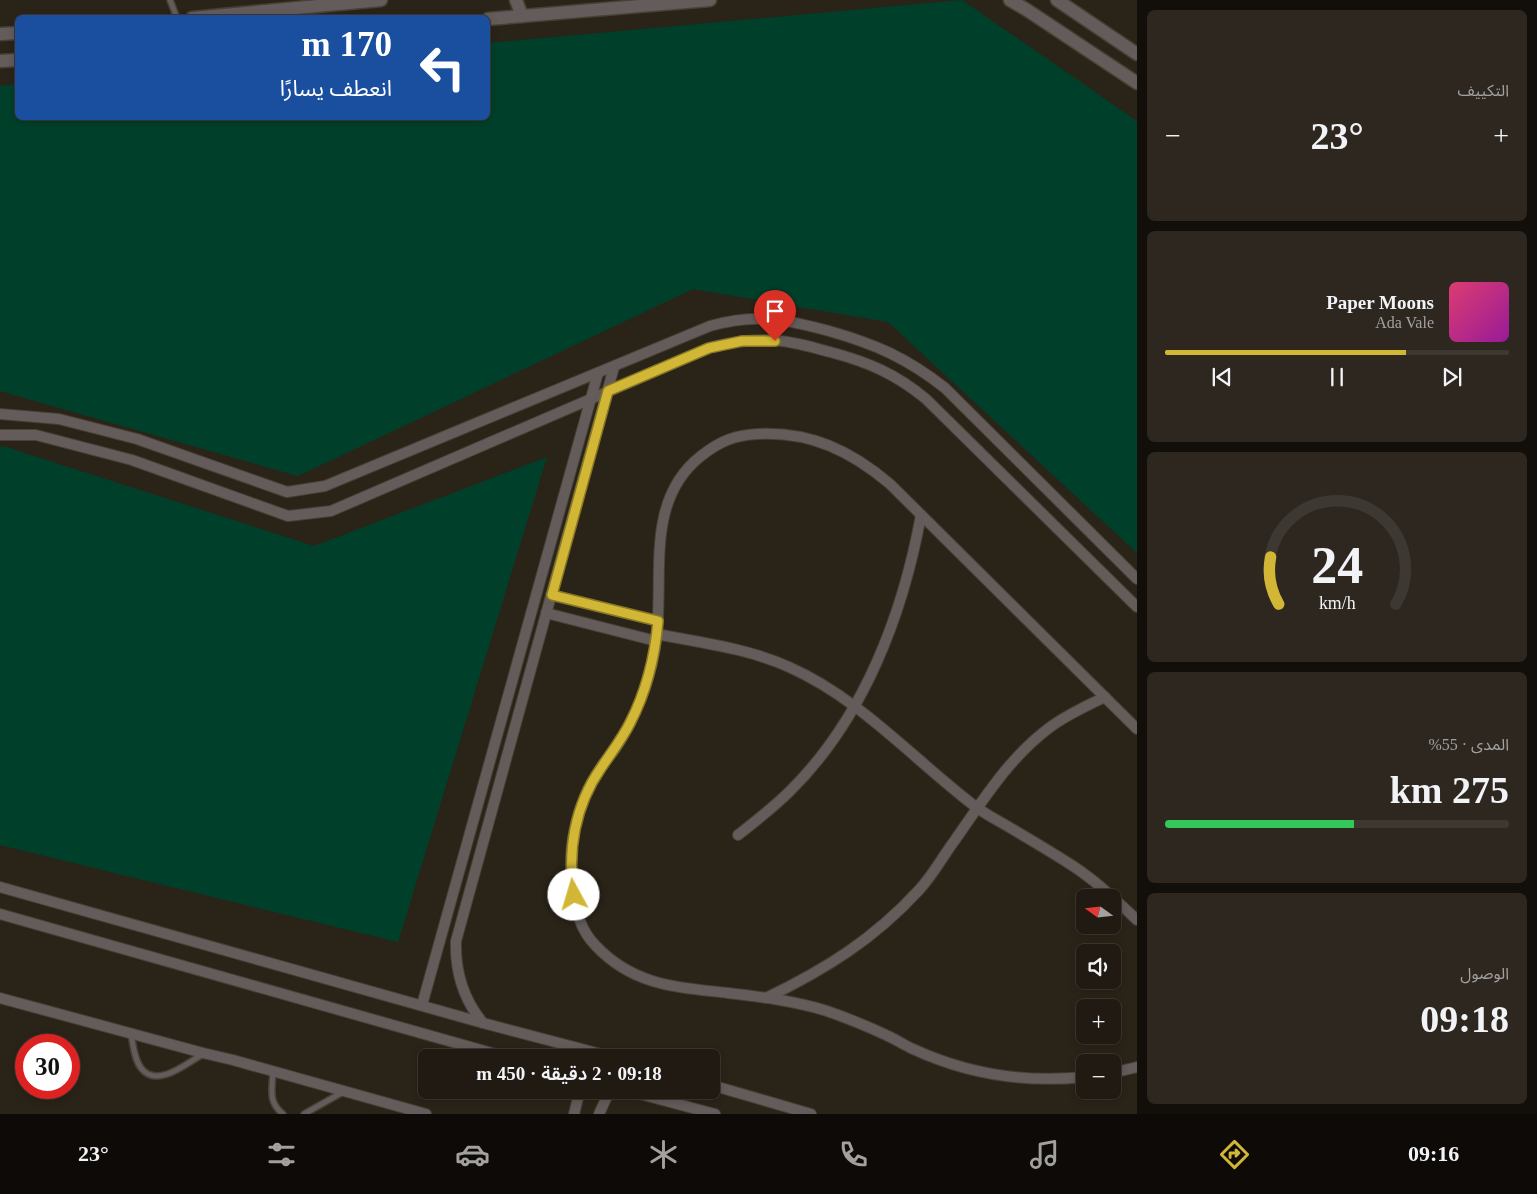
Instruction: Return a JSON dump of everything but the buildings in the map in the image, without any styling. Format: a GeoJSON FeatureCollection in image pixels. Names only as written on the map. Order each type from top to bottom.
{"type":"FeatureCollection","features":[{"type":"Feature","properties":{"kind":"street"},"geometry":{"type":"LineString","coordinates":[[224,15],[381,0]]}},
{"type":"Feature","properties":{"kind":"street"},"geometry":{"type":"LineString","coordinates":[[516,0],[522,16]]}},
{"type":"Feature","properties":{"kind":"street"},"geometry":{"type":"LineString","coordinates":[[490,19],[710,0]]}},
{"type":"Feature","properties":{"kind":"street"},"geometry":{"type":"LineString","coordinates":[[1010,0],[1137,83]]}},
{"type":"Feature","properties":{"kind":"street"},"geometry":{"type":"LineString","coordinates":[[1057,0],[1137,54]]}},
{"type":"Feature","properties":{"kind":"street"},"geometry":{"type":"LineString","coordinates":[[0,34],[15,33]]}},
{"type":"Feature","properties":{"kind":"street"},"geometry":{"type":"LineString","coordinates":[[0,61],[15,60]]}},
{"type":"Feature","properties":{"kind":"street"},"geometry":{"type":"LineString","coordinates":[[0,414],[59,418],[137,440],[287,492],[325,486],[710,326],[753,318],[775,318],[851,337],[878,347],[904,359],[945,388],[1137,578]]}},
{"type":"Feature","properties":{"kind":"street"},"geometry":{"type":"LineString","coordinates":[[0,435],[36,435],[132,460],[288,516],[331,512],[709,348],[742,341],[792,342],[865,362],[897,378],[926,399],[1137,607]]}},
{"type":"Feature","properties":{"kind":"street"},"geometry":{"type":"LineString","coordinates":[[483,1023],[470,1006],[461,986],[456,964],[456,941],[614,367]]}},
{"type":"Feature","properties":{"kind":"street"},"geometry":{"type":"LineString","coordinates":[[422,1005],[598,373]]}},
{"type":"Feature","properties":{"kind":"street"},"geometry":{"type":"LineString","coordinates":[[1076,1077],[1020,1078],[964,1068],[911,1048],[857,1022],[812,1007],[766,998],[667,986],[628,972],[595,946],[582,929],[572,883],[571,858],[574,835],[579,812],[588,789],[630,724],[642,697],[650,670],[658,621],[660,536],[667,502],[674,487],[696,460],[727,439],[742,435],[775,433],[793,434],[810,438],[827,444],[860,461],[876,472],[1137,729]]}},
{"type":"Feature","properties":{"kind":"street"},"geometry":{"type":"LineString","coordinates":[[738,835],[766,814],[815,764],[836,736],[854,705],[877,660],[897,614],[913,557],[921,515]]}},
{"type":"Feature","properties":{"kind":"street"},"geometry":{"type":"LineString","coordinates":[[552,595],[658,621]]}},
{"type":"Feature","properties":{"kind":"street"},"geometry":{"type":"LineString","coordinates":[[546,613],[656,638],[740,650],[788,666],[811,677],[854,705],[977,808],[1074,866],[1097,883],[1137,920]]}},
{"type":"Feature","properties":{"kind":"street"},"geometry":{"type":"LineString","coordinates":[[766,998],[834,962],[865,940],[894,915],[921,888],[1003,772],[1024,748],[1076,711],[1105,697]]}},
{"type":"Feature","properties":{"kind":"street"},"geometry":{"type":"LineString","coordinates":[[0,887],[574,1049]]}},
{"type":"Feature","properties":{"kind":"street"},"geometry":{"type":"LineString","coordinates":[[0,914],[477,1049]]}},
{"type":"Feature","properties":{"kind":"street"},"geometry":{"type":"LineString","coordinates":[[0,998],[234,1060],[344,1091],[406,1111],[426,1114]]}},
{"type":"Feature","properties":{"kind":"street"},"geometry":{"type":"LineString","coordinates":[[1121,1071],[1137,1067]]}},
{"type":"Feature","properties":{"kind":"street"},"geometry":{"type":"LineString","coordinates":[[720,1088],[811,1114]]}},
{"type":"Feature","properties":{"kind":"street"},"geometry":{"type":"LineString","coordinates":[[574,1114],[578,1099]]}},
{"type":"Feature","properties":{"kind":"street"},"geometry":{"type":"LineString","coordinates":[[599,1114],[606,1099]]}},
{"type":"Feature","properties":{"kind":"street"},"geometry":{"type":"LineString","coordinates":[[659,1099],[715,1114]]}},
{"type":"Feature","properties":{"kind":"lane"},"geometry":{"type":"LineString","coordinates":[[170,0],[176,15]]}},
{"type":"Feature","properties":{"kind":"lane"},"geometry":{"type":"LineString","coordinates":[[131,1034],[137,1061],[147,1074],[163,1076],[171,1073],[203,1053]]}},
{"type":"Feature","properties":{"kind":"lane"},"geometry":{"type":"LineString","coordinates":[[273,1072],[272,1100],[276,1109],[283,1114]]}},
{"type":"Feature","properties":{"kind":"lane"},"geometry":{"type":"LineString","coordinates":[[304,1114],[344,1091]]}},
{"type":"Feature","properties":{"kind":"green space"},"geometry":{"type":"Polygon","coordinates":[[[962,0],[1137,121],[1137,553],[888,322],[693,289],[298,476],[0,391],[0,86],[15,84],[15,120],[490,120],[490,43],[962,0]]]}},
{"type":"Feature","properties":{"kind":"green space"},"geometry":{"type":"Polygon","coordinates":[[[3,446],[314,546],[547,457],[398,942],[0,845],[0,447],[3,446]]]}},
{"type":"Feature","properties":{"kind":"route"},"geometry":{"type":"LineString","coordinates":[[574,895],[571,858],[579,812],[588,789],[630,724],[642,697],[650,670],[658,621],[552,595],[608,391],[709,348],[742,341],[775,341]]}}]}
